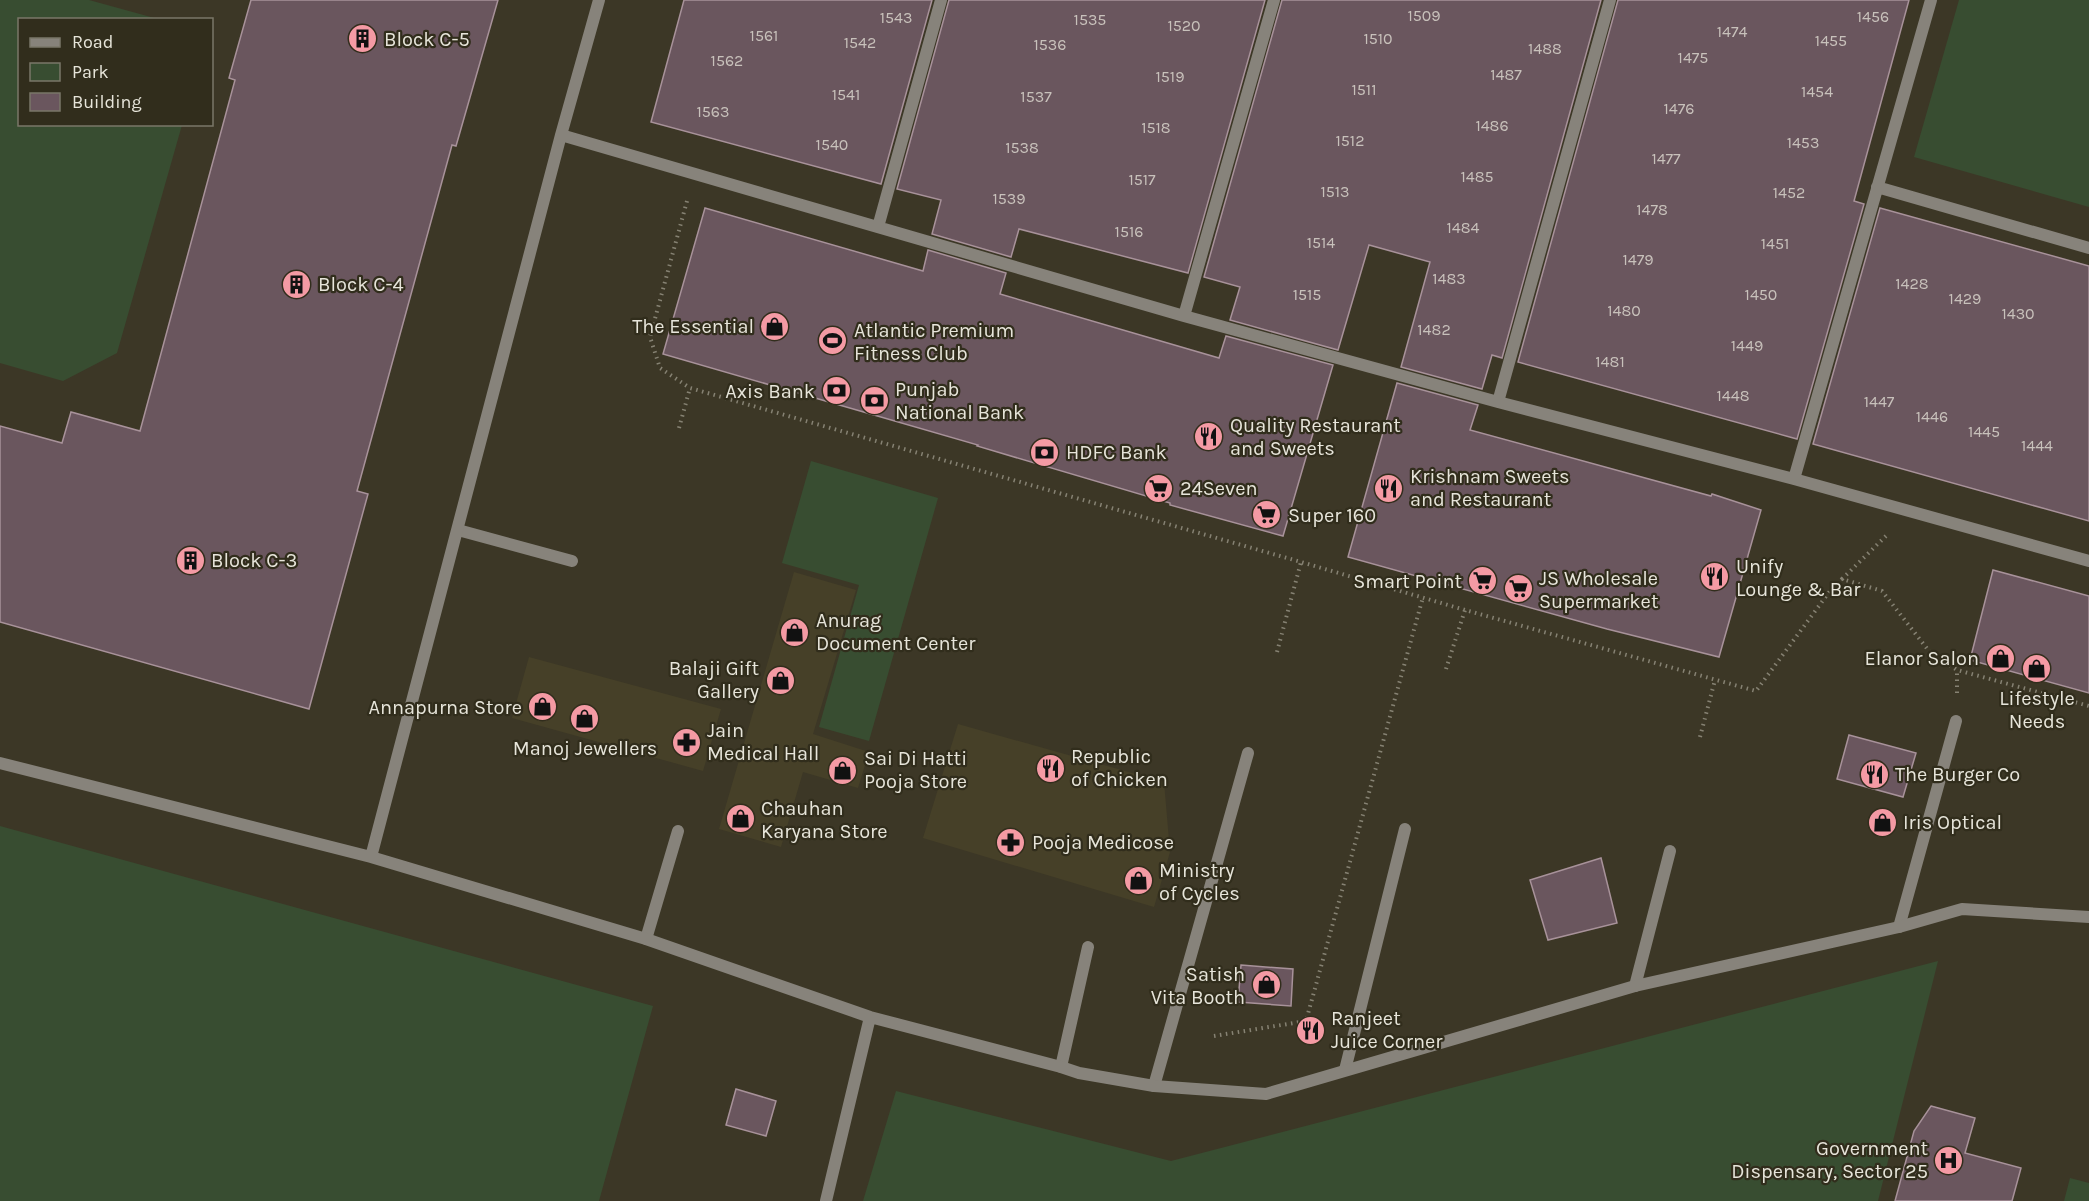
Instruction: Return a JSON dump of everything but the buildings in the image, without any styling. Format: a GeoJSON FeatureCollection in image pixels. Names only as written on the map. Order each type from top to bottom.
{"type":"FeatureCollection","features":[{"type":"Feature","properties":{"kind":"street"},"geometry":{"type":"LineString","coordinates":[[371,857],[561,135],[599,0]]}},
{"type":"Feature","properties":{"kind":"street"},"geometry":{"type":"LineString","coordinates":[[878,227],[941,0]]}},
{"type":"Feature","properties":{"kind":"street"},"geometry":{"type":"LineString","coordinates":[[1184,316],[1274,0]]}},
{"type":"Feature","properties":{"kind":"street"},"geometry":{"type":"LineString","coordinates":[[1498,402],[1610,0]]}},
{"type":"Feature","properties":{"kind":"street"},"geometry":{"type":"LineString","coordinates":[[1794,479],[1931,0]]}},
{"type":"Feature","properties":{"kind":"street"},"geometry":{"type":"LineString","coordinates":[[561,135],[1184,316],[1498,402],[1794,479],[2089,561]]}},
{"type":"Feature","properties":{"kind":"street"},"geometry":{"type":"LineString","coordinates":[[1877,187],[2089,248]]}},
{"type":"Feature","properties":{"kind":"street"},"geometry":{"type":"LineString","coordinates":[[458,530],[572,561]]}},
{"type":"Feature","properties":{"kind":"street"},"geometry":{"type":"LineString","coordinates":[[1899,927],[1956,721]]}},
{"type":"Feature","properties":{"kind":"street"},"geometry":{"type":"LineString","coordinates":[[1154,1086],[1248,753]]}},
{"type":"Feature","properties":{"kind":"street"},"geometry":{"type":"LineString","coordinates":[[0,763],[371,857],[646,939],[870,1017],[1078,1073],[1154,1086],[1266,1094],[1635,986],[1899,927],[1962,909],[2089,917]]}},
{"type":"Feature","properties":{"kind":"street"},"geometry":{"type":"LineString","coordinates":[[1345,1070],[1405,829]]}},
{"type":"Feature","properties":{"kind":"street"},"geometry":{"type":"LineString","coordinates":[[646,939],[678,831]]}},
{"type":"Feature","properties":{"kind":"street"},"geometry":{"type":"LineString","coordinates":[[1635,986],[1670,851]]}},
{"type":"Feature","properties":{"kind":"street"},"geometry":{"type":"LineString","coordinates":[[1061,1067],[1088,947]]}},
{"type":"Feature","properties":{"kind":"street"},"geometry":{"type":"LineString","coordinates":[[826,1201],[870,1017]]}},
{"type":"Feature","properties":{"kind":"path"},"geometry":{"type":"LineString","coordinates":[[694,174],[650,336],[660,368],[690,388],[1715,680],[1756,691],[1830,591],[1911,512]]}},
{"type":"Feature","properties":{"kind":"path"},"geometry":{"type":"LineString","coordinates":[[679,428],[690,388]]}},
{"type":"Feature","properties":{"kind":"path"},"geometry":{"type":"LineString","coordinates":[[1277,652],[1300,562]]}},
{"type":"Feature","properties":{"kind":"path"},"geometry":{"type":"LineString","coordinates":[[1842,579],[1882,591],[1929,651],[1957,670],[2089,706]]}},
{"type":"Feature","properties":{"kind":"path"},"geometry":{"type":"LineString","coordinates":[[1214,1036],[1306,1021],[1423,597]]}},
{"type":"Feature","properties":{"kind":"path"},"geometry":{"type":"LineString","coordinates":[[1446,669],[1464,610]]}},
{"type":"Feature","properties":{"kind":"path"},"geometry":{"type":"LineString","coordinates":[[1700,737],[1715,680]]}},
{"type":"Feature","properties":{"kind":"shaded area"},"geometry":{"type":"Polygon","coordinates":[[[794,572],[856,590],[813,734],[869,752],[858,788],[803,772],[781,847],[719,829],[794,572]]]}},
{"type":"Feature","properties":{"kind":"shaded area"},"geometry":{"type":"Polygon","coordinates":[[[529,657],[721,709],[703,771],[512,718],[529,657]]]}},
{"type":"Feature","properties":{"kind":"shaded area"},"geometry":{"type":"Polygon","coordinates":[[[958,724],[1164,782],[1170,852],[1154,907],[923,838],[958,724]]]}},
{"type":"Feature","properties":{"kind":"green space"},"geometry":{"type":"Polygon","coordinates":[[[0,0],[89,0],[154,18],[18,18],[18,126],[182,126],[117,353],[63,381],[0,363],[0,0]]]}},
{"type":"Feature","properties":{"kind":"green space"},"geometry":{"type":"Polygon","coordinates":[[[1959,0],[2089,0],[2089,207],[1914,157],[1959,0]]]}},
{"type":"Feature","properties":{"kind":"green space"},"geometry":{"type":"Polygon","coordinates":[[[811,461],[938,498],[869,741],[819,727],[859,585],[782,563],[811,461]]]}},
{"type":"Feature","properties":{"kind":"green space"},"geometry":{"type":"Polygon","coordinates":[[[0,826],[653,1006],[599,1201],[0,1201],[0,826]]]}},
{"type":"Feature","properties":{"kind":"green space"},"geometry":{"type":"Polygon","coordinates":[[[1938,961],[1878,1201],[863,1201],[896,1091],[1171,1161],[1938,961]]]}},
{"type":"Feature","properties":{"kind":"green space"},"geometry":{"type":"Polygon","coordinates":[[[2070,1178],[2089,1183],[2089,1201],[2064,1201],[2070,1178]]]}},
{"type":"Feature","properties":{"kind":"place","name":"Block C-5"},"geometry":{"type":"Point","coordinates":[363,39]}},
{"type":"Feature","properties":{"kind":"place","name":"Block C-4"},"geometry":{"type":"Point","coordinates":[297,284]}},
{"type":"Feature","properties":{"kind":"place","name":"The Essential"},"geometry":{"type":"Point","coordinates":[775,326]}},
{"type":"Feature","properties":{"kind":"place","name":"Atlantic Premium Fitness Club"},"geometry":{"type":"Point","coordinates":[833,341]}},
{"type":"Feature","properties":{"kind":"place","name":"Axis Bank"},"geometry":{"type":"Point","coordinates":[836,391]}},
{"type":"Feature","properties":{"kind":"place","name":"Punjab National Bank"},"geometry":{"type":"Point","coordinates":[874,401]}},
{"type":"Feature","properties":{"kind":"place","name":"Quality Restaurant and Sweets"},"geometry":{"type":"Point","coordinates":[1209,437]}},
{"type":"Feature","properties":{"kind":"place","name":"HDFC Bank"},"geometry":{"type":"Point","coordinates":[1045,452]}},
{"type":"Feature","properties":{"kind":"place","name":"24Seven"},"geometry":{"type":"Point","coordinates":[1159,488]}},
{"type":"Feature","properties":{"kind":"place","name":"Krishnam Sweets and Restaurant"},"geometry":{"type":"Point","coordinates":[1389,488]}},
{"type":"Feature","properties":{"kind":"place","name":"Super 160"},"geometry":{"type":"Point","coordinates":[1267,515]}},
{"type":"Feature","properties":{"kind":"place","name":"Block C-3"},"geometry":{"type":"Point","coordinates":[190,560]}},
{"type":"Feature","properties":{"kind":"place","name":"Unify Lounge & Bar"},"geometry":{"type":"Point","coordinates":[1715,577]}},
{"type":"Feature","properties":{"kind":"place","name":"Smart Point"},"geometry":{"type":"Point","coordinates":[1483,581]}},
{"type":"Feature","properties":{"kind":"place","name":"JS Wholesale Supermarket"},"geometry":{"type":"Point","coordinates":[1518,589]}},
{"type":"Feature","properties":{"kind":"place","name":"Anurag Document Center"},"geometry":{"type":"Point","coordinates":[795,632]}},
{"type":"Feature","properties":{"kind":"place","name":"Elanor Salon"},"geometry":{"type":"Point","coordinates":[2000,658]}},
{"type":"Feature","properties":{"kind":"place","name":"Lifestyle Needs"},"geometry":{"type":"Point","coordinates":[2037,668]}},
{"type":"Feature","properties":{"kind":"place","name":"Balaji Gift Gallery"},"geometry":{"type":"Point","coordinates":[780,680]}},
{"type":"Feature","properties":{"kind":"place","name":"Annapurna Store"},"geometry":{"type":"Point","coordinates":[543,707]}},
{"type":"Feature","properties":{"kind":"place","name":"Manoj Jewellers"},"geometry":{"type":"Point","coordinates":[585,718]}},
{"type":"Feature","properties":{"kind":"place","name":"Jain Medical Hall"},"geometry":{"type":"Point","coordinates":[686,742]}},
{"type":"Feature","properties":{"kind":"place","name":"Republic of Chicken"},"geometry":{"type":"Point","coordinates":[1050,768]}},
{"type":"Feature","properties":{"kind":"place","name":"Sai Di Hatti Pooja Store"},"geometry":{"type":"Point","coordinates":[843,770]}},
{"type":"Feature","properties":{"kind":"place","name":"The Burger Co"},"geometry":{"type":"Point","coordinates":[1874,774]}},
{"type":"Feature","properties":{"kind":"place","name":"Chauhan Karyana Store"},"geometry":{"type":"Point","coordinates":[740,819]}},
{"type":"Feature","properties":{"kind":"place","name":"Iris Optical"},"geometry":{"type":"Point","coordinates":[1882,822]}},
{"type":"Feature","properties":{"kind":"place","name":"Pooja Medicose"},"geometry":{"type":"Point","coordinates":[1011,842]}},
{"type":"Feature","properties":{"kind":"place","name":"Ministry of Cycles"},"geometry":{"type":"Point","coordinates":[1138,881]}},
{"type":"Feature","properties":{"kind":"place","name":"Satish Vita Booth"},"geometry":{"type":"Point","coordinates":[1266,985]}},
{"type":"Feature","properties":{"kind":"place","name":"Ranjeet Juice Corner"},"geometry":{"type":"Point","coordinates":[1310,1030]}},
{"type":"Feature","properties":{"kind":"place","name":"Government Dispensary, Sector 25"},"geometry":{"type":"Point","coordinates":[1949,1160]}}]}
